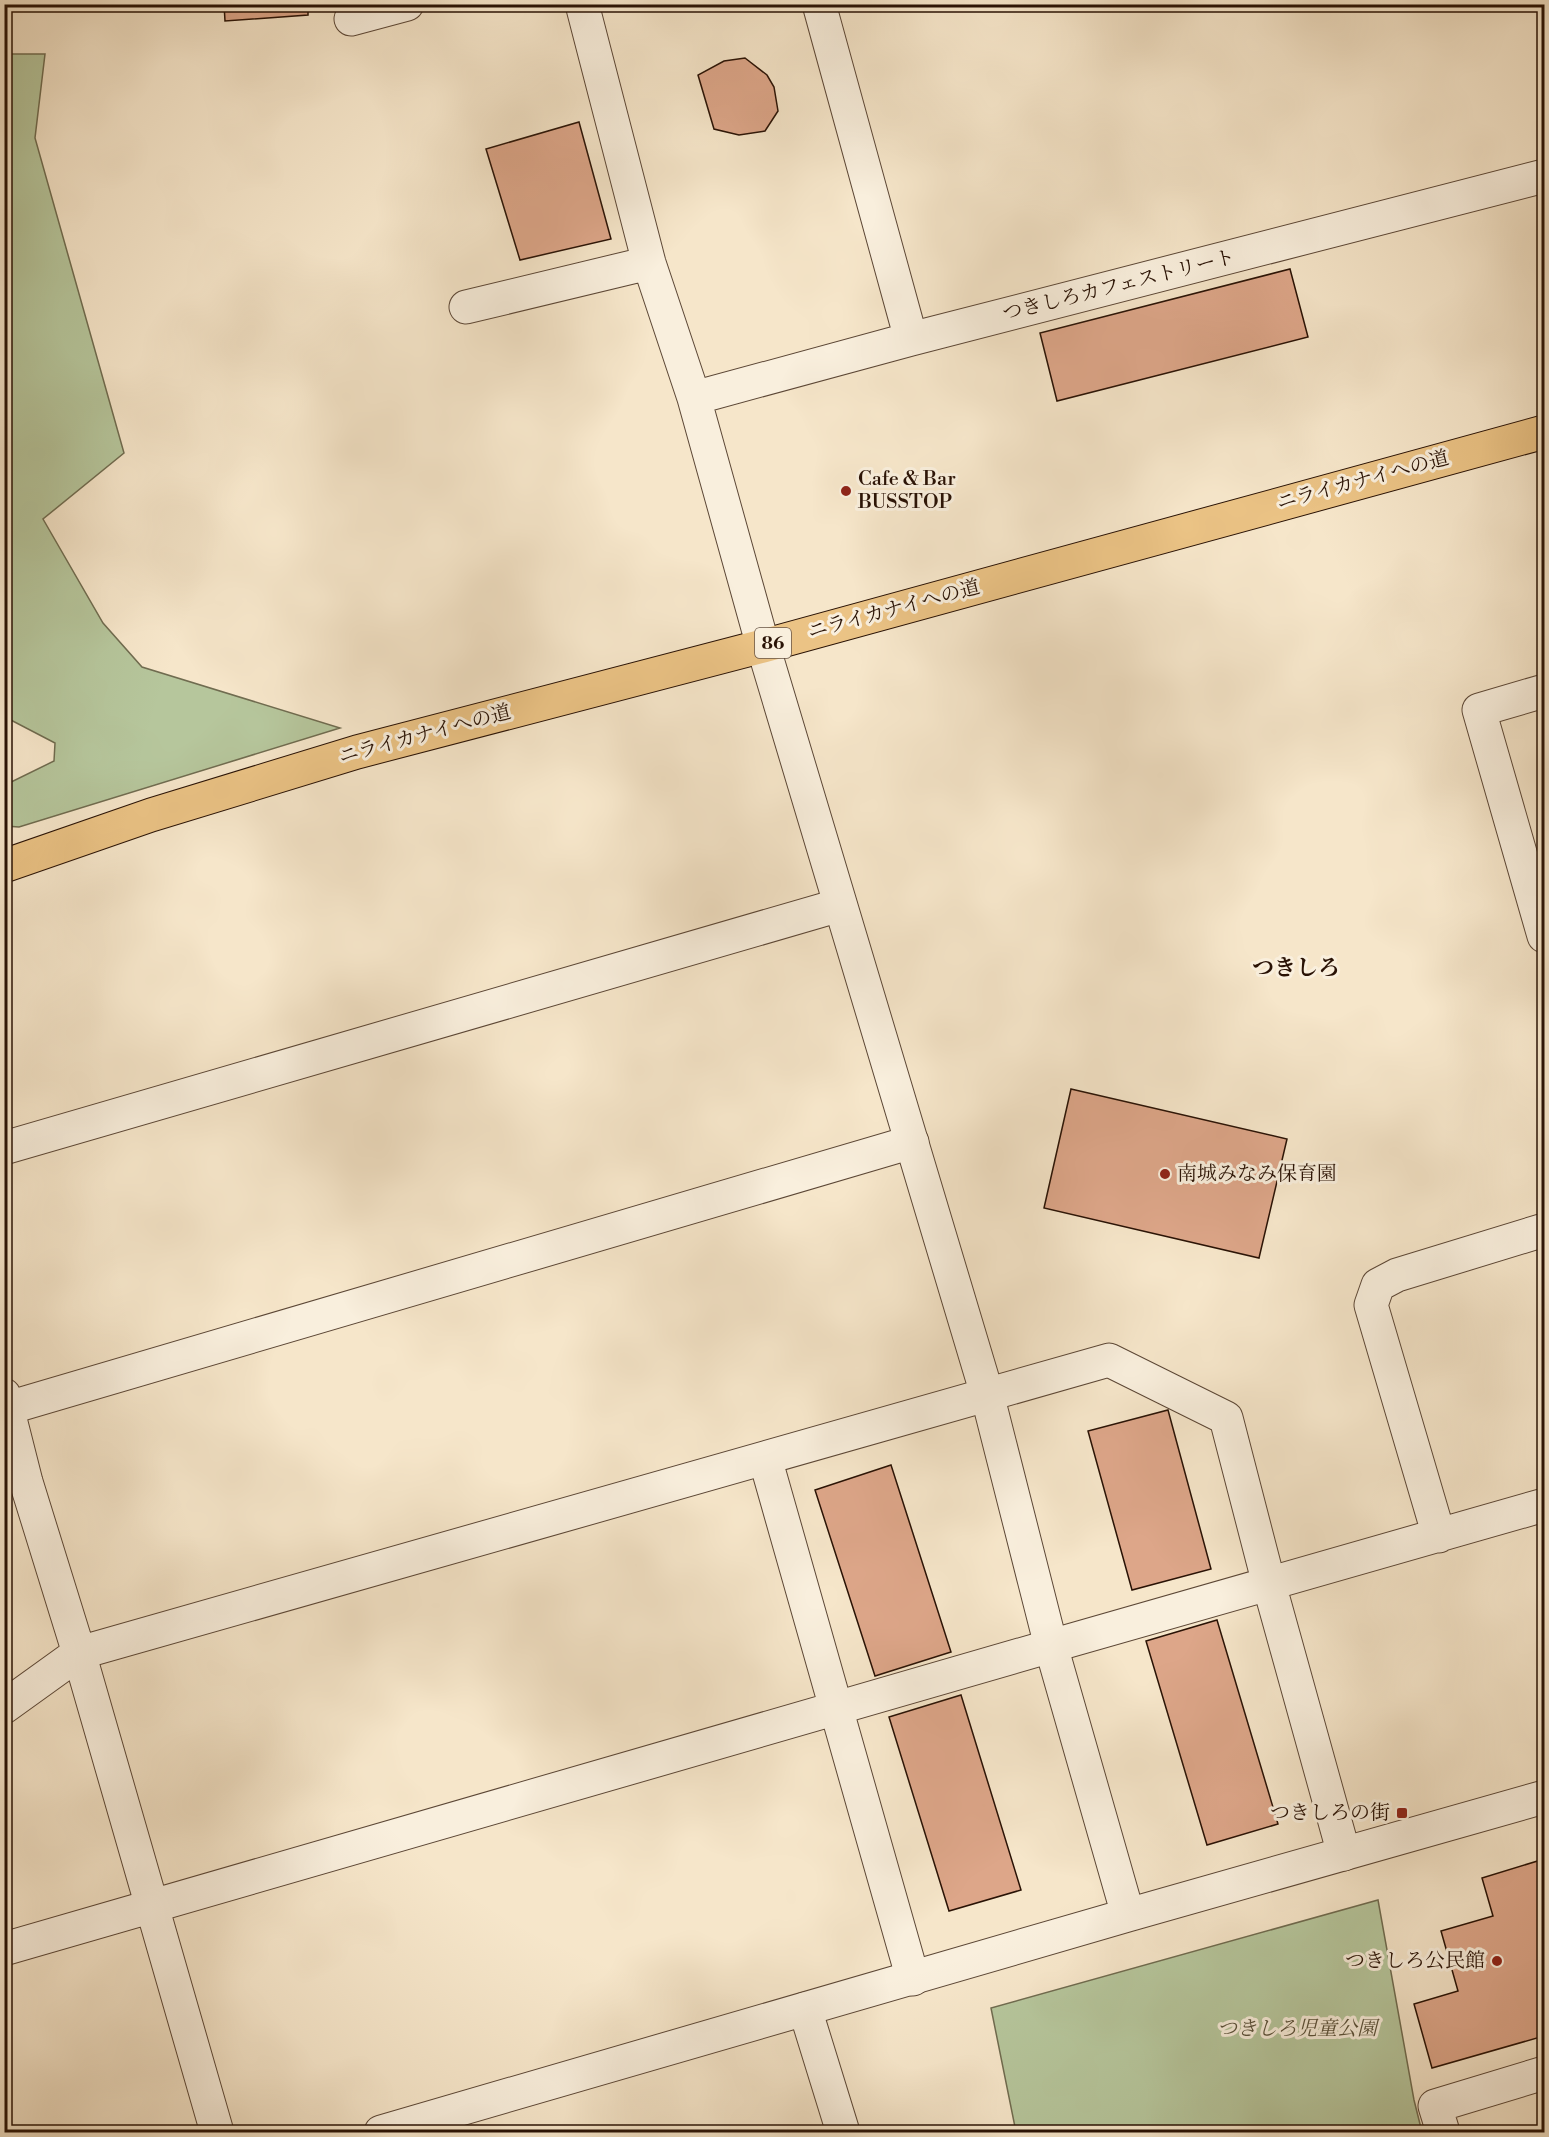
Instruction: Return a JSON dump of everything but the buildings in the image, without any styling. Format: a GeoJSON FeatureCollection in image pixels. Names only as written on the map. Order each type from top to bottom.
{"type":"FeatureCollection","features":[{"type":"Feature","properties":{"kind":"main road","name":"ニライカナイへの道"},"geometry":{"type":"LineString","coordinates":[[4,866],[151,815],[357,752],[763,646],[1545,432]]}},
{"type":"Feature","properties":{"kind":"street"},"geometry":{"type":"LineString","coordinates":[[351,19],[407,4]]}},
{"type":"Feature","properties":{"kind":"street"},"geometry":{"type":"LineString","coordinates":[[582,4],[649,263],[694,398],[763,646],[987,1394],[1051,1646],[1128,1915]]}},
{"type":"Feature","properties":{"kind":"street"},"geometry":{"type":"LineString","coordinates":[[819,4],[911,339]]}},
{"type":"Feature","properties":{"kind":"street","name":"つきしろカフェストリート"},"geometry":{"type":"LineString","coordinates":[[694,398],[911,339],[1545,176]]}},
{"type":"Feature","properties":{"kind":"street"},"geometry":{"type":"LineString","coordinates":[[466,307],[649,263]]}},
{"type":"Feature","properties":{"kind":"street"},"geometry":{"type":"LineString","coordinates":[[1545,691],[1479,710],[1545,936]]}},
{"type":"Feature","properties":{"kind":"street"},"geometry":{"type":"LineString","coordinates":[[4,1148],[840,905]]}},
{"type":"Feature","properties":{"kind":"street"},"geometry":{"type":"LineString","coordinates":[[217,2133],[79,1653],[15,1484],[6,1402],[912,1142]]}},
{"type":"Feature","properties":{"kind":"street"},"geometry":{"type":"LineString","coordinates":[[1439,1536],[1371,1305],[1378,1285],[1398,1275],[1545,1230]]}},
{"type":"Feature","properties":{"kind":"street"},"geometry":{"type":"LineString","coordinates":[[4,1707],[79,1653],[1109,1360],[1226,1418],[1269,1584],[1344,1854]]}},
{"type":"Feature","properties":{"kind":"street"},"geometry":{"type":"LineString","coordinates":[[765,1458],[913,1979]]}},
{"type":"Feature","properties":{"kind":"street"},"geometry":{"type":"LineString","coordinates":[[4,1949],[1545,1505]]}},
{"type":"Feature","properties":{"kind":"street"},"geometry":{"type":"LineString","coordinates":[[381,2133],[1128,1915],[1545,1797]]}},
{"type":"Feature","properties":{"kind":"street"},"geometry":{"type":"LineString","coordinates":[[805,2009],[843,2133]]}},
{"type":"Feature","properties":{"kind":"street"},"geometry":{"type":"LineString","coordinates":[[1443,2133],[1435,2106],[1545,2073]]}},
{"type":"Feature","properties":{"kind":"green space"},"geometry":{"type":"Polygon","coordinates":[[[5,54],[45,54],[35,138],[124,453],[43,519],[103,623],[142,667],[340,728],[19,827],[5,826],[5,785],[54,761],[55,743],[5,717],[5,54]]]}},
{"type":"Feature","properties":{"kind":"green space","name":"つきしろ児童公園"},"geometry":{"type":"Polygon","coordinates":[[[1378,1900],[1414,2100],[1422,2132],[1016,2132],[991,2008],[1378,1900]]]}},
{"type":"Feature","properties":{"kind":"place","name":"Cafe & Bar BUSSTOP"},"geometry":{"type":"Point","coordinates":[846,491]}},
{"type":"Feature","properties":{"kind":"place","name":"南城みなみ保育園"},"geometry":{"type":"Point","coordinates":[1165,1174]}},
{"type":"Feature","properties":{"kind":"place","name":"つきしろの街"},"geometry":{"type":"Point","coordinates":[1402,1813]}},
{"type":"Feature","properties":{"kind":"place","name":"つきしろ公民館"},"geometry":{"type":"Point","coordinates":[1497,1961]}},
{"type":"Feature","properties":{"kind":"district","name":"つきしろ"},"geometry":{"type":"Point","coordinates":[1296,968]}}]}
